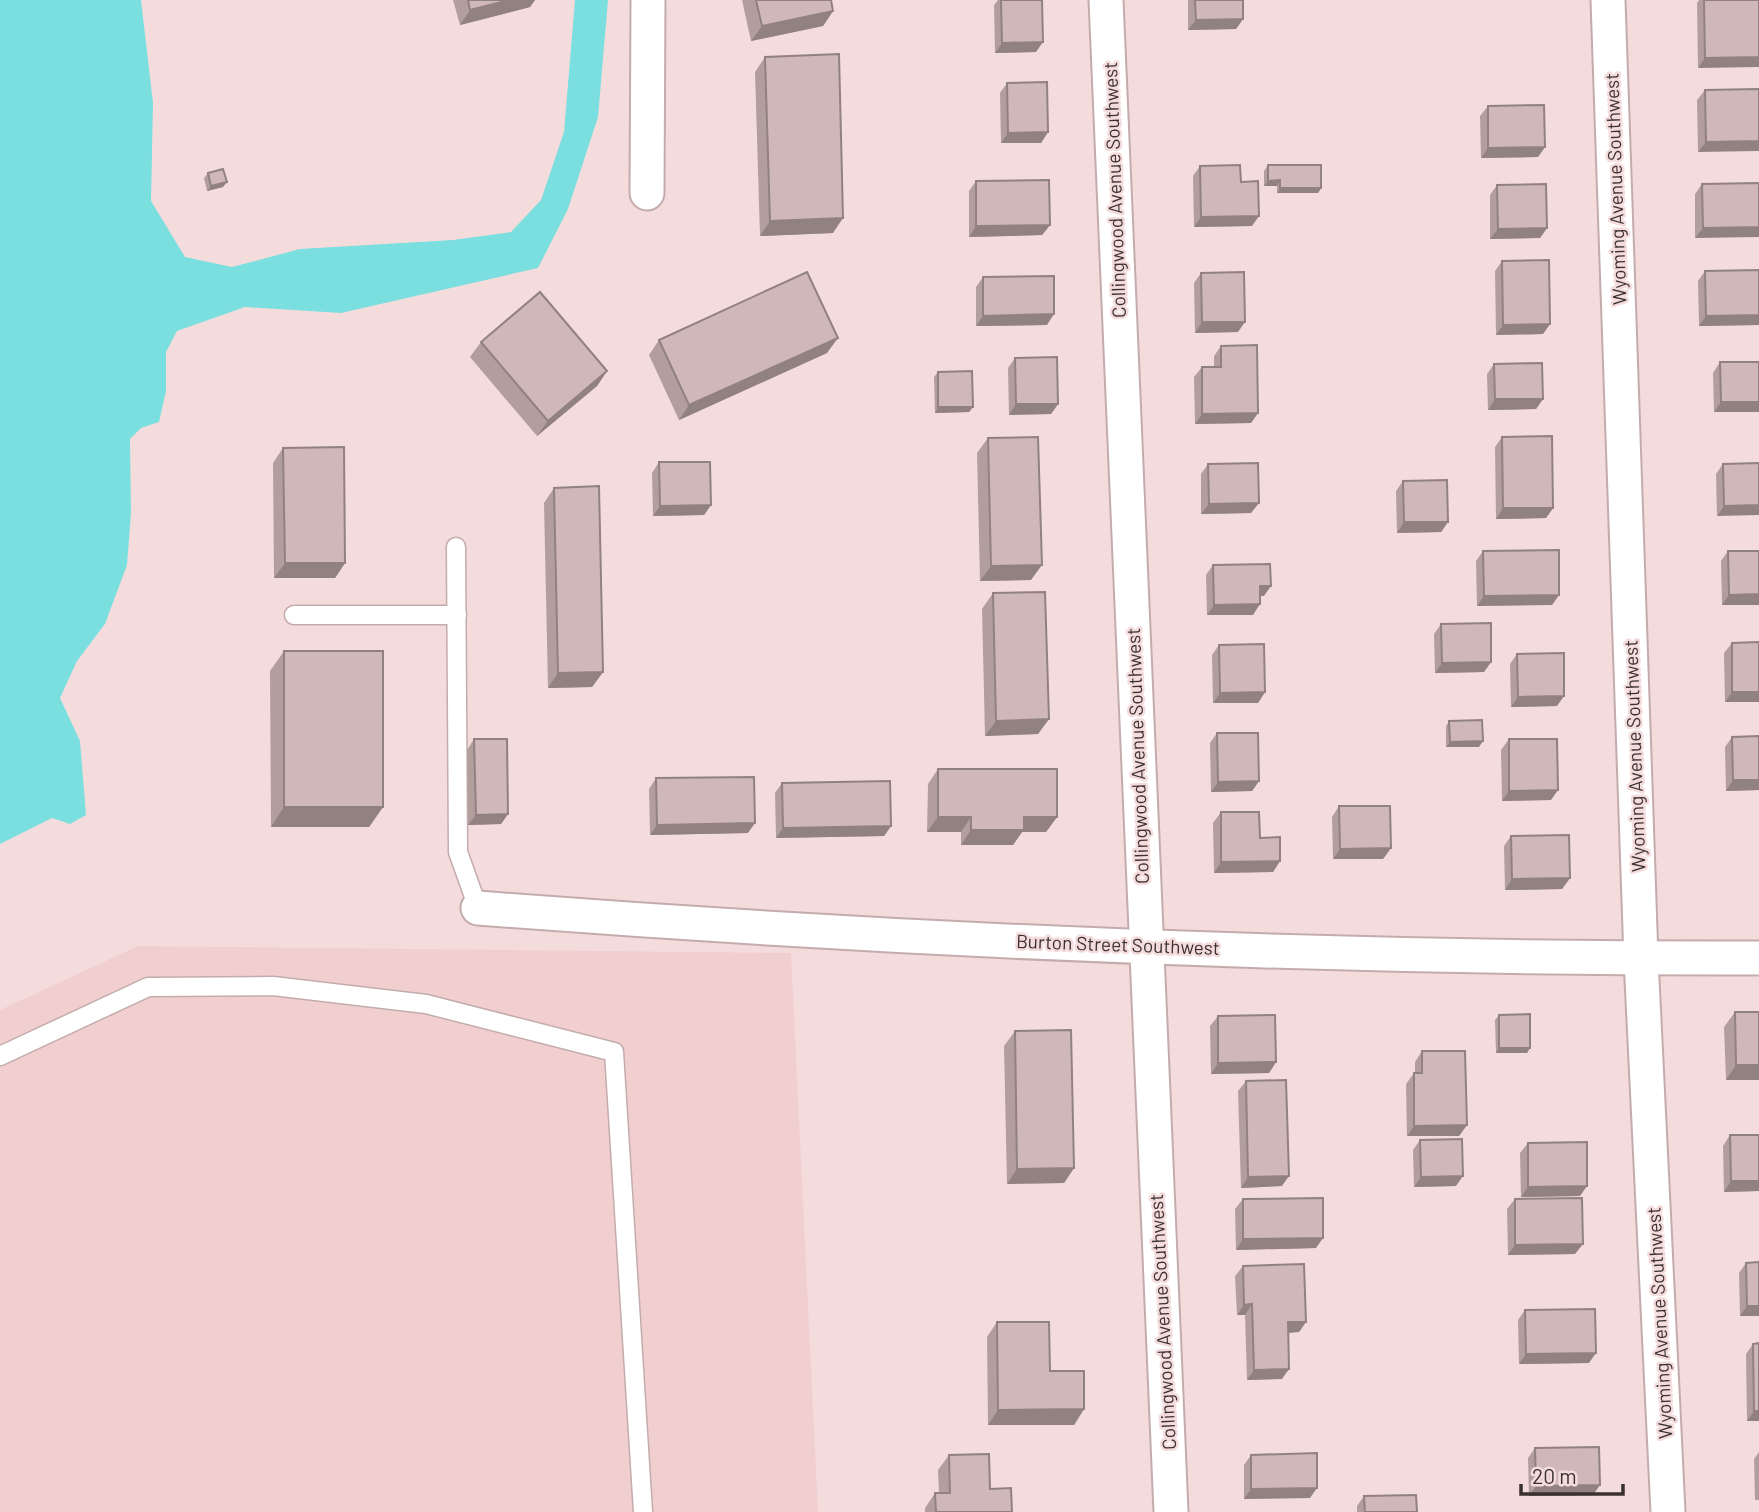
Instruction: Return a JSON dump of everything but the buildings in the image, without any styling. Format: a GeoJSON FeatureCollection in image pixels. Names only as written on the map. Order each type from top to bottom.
{"type":"FeatureCollection","features":[{"type":"Feature","properties":{"kind":"street"},"geometry":{"type":"LineString","coordinates":[[647,193],[648,0]]}},
{"type":"Feature","properties":{"kind":"street","name":"Collingwood Avenue Southwest"},"geometry":{"type":"LineString","coordinates":[[1106,0],[1171,1512]]}},
{"type":"Feature","properties":{"kind":"street","name":"Wyoming Avenue Southwest"},"geometry":{"type":"LineString","coordinates":[[1608,0],[1641,959],[1668,1512]]}},
{"type":"Feature","properties":{"kind":"street","name":"Burton Street Southwest"},"geometry":{"type":"LineString","coordinates":[[478,908],[661,922],[1145,947],[1641,959],[1759,958]]}},
{"type":"Feature","properties":{"kind":"lane"},"geometry":{"type":"LineString","coordinates":[[456,547],[458,852],[478,908]]}},
{"type":"Feature","properties":{"kind":"lane"},"geometry":{"type":"LineString","coordinates":[[294,615],[457,615]]}},
{"type":"Feature","properties":{"kind":"lane"},"geometry":{"type":"LineString","coordinates":[[0,1056],[148,988],[272,986],[426,1004],[614,1052],[643,1512]]}},
{"type":"Feature","properties":{"kind":"shaded area"},"geometry":{"type":"Polygon","coordinates":[[[138,946],[791,953],[818,1512],[0,1512],[0,1010],[138,946]]]}},
{"type":"Feature","properties":{"kind":"water"},"geometry":{"type":"Polygon","coordinates":[[[0,0],[141,0],[153,103],[151,201],[185,257],[232,267],[300,249],[453,240],[511,232],[541,200],[564,132],[575,0],[608,0],[598,117],[568,209],[538,268],[341,313],[245,307],[177,331],[166,352],[166,391],[159,422],[141,428],[130,439],[131,513],[127,565],[105,624],[77,661],[60,698],[80,741],[86,815],[70,824],[52,818],[0,844],[0,0]]]}}]}
